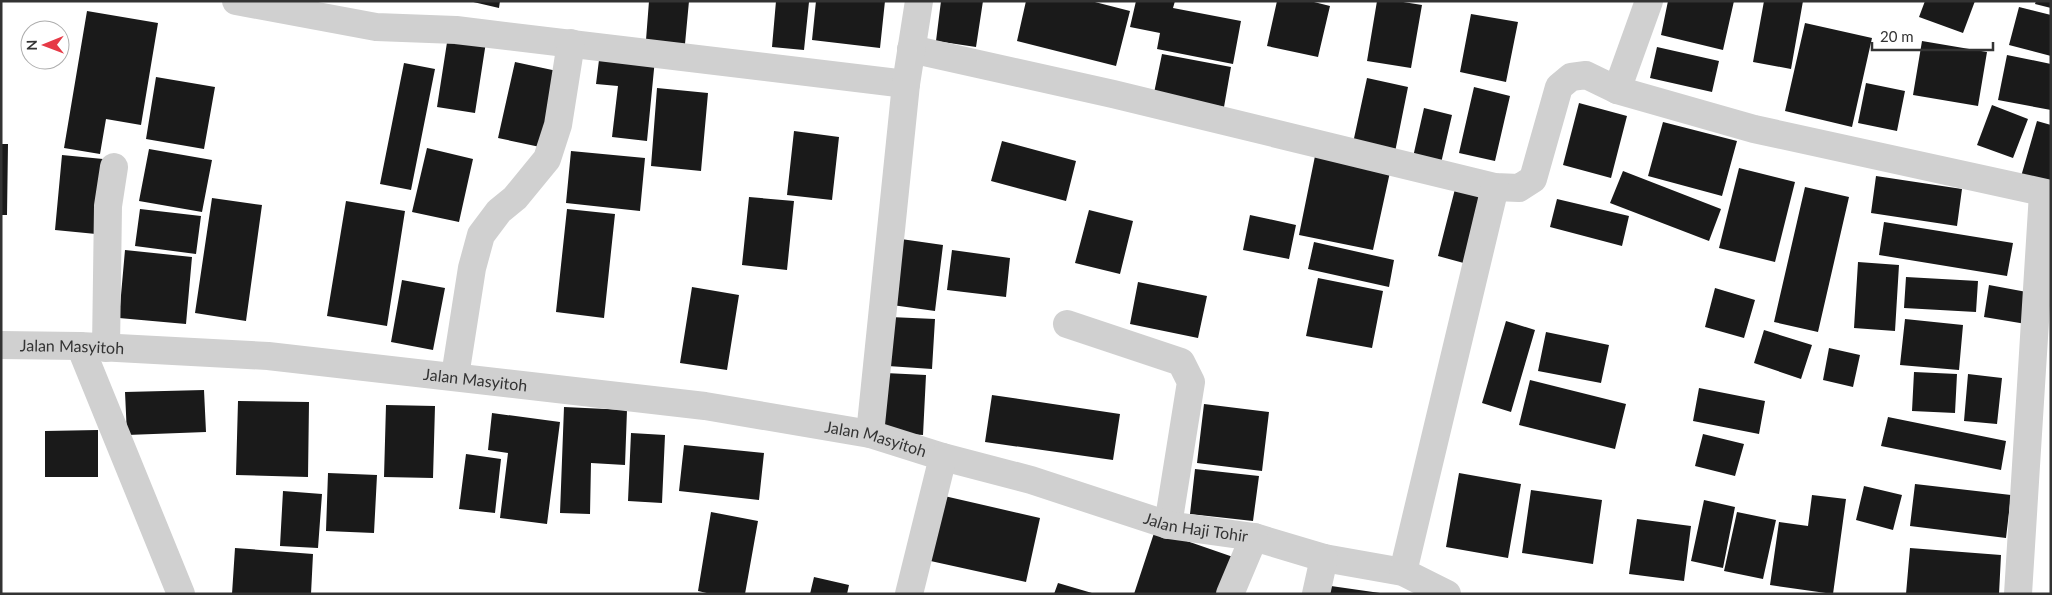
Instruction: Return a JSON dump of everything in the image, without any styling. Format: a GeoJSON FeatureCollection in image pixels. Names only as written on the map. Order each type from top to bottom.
{"type":"FeatureCollection","features":[{"type":"Feature","properties":{"kind":"street"},"geometry":{"type":"LineString","coordinates":[[236,1],[376,27],[456,30],[906,84]]}},
{"type":"Feature","properties":{"kind":"street"},"geometry":{"type":"LineString","coordinates":[[870,434],[906,84],[919,1]]}},
{"type":"Feature","properties":{"kind":"street"},"geometry":{"type":"LineString","coordinates":[[1617,90],[1649,1]]}},
{"type":"Feature","properties":{"kind":"street"},"geometry":{"type":"LineString","coordinates":[[456,376],[472,268],[481,235],[499,211],[516,198],[547,159],[558,125],[570,43]]}},
{"type":"Feature","properties":{"kind":"street"},"geometry":{"type":"LineString","coordinates":[[910,49],[1114,94],[1495,187],[1519,188],[1533,179],[1559,87],[1571,77],[1586,75],[1617,90],[1754,129],[2047,194],[2018,594]]}},
{"type":"Feature","properties":{"kind":"street"},"geometry":{"type":"LineString","coordinates":[[114,167],[93,347],[181,594]]}},
{"type":"Feature","properties":{"kind":"street"},"geometry":{"type":"LineString","coordinates":[[1403,572],[1495,187]]}},
{"type":"Feature","properties":{"kind":"street"},"geometry":{"type":"LineString","coordinates":[[1067,324],[1181,362],[1191,382],[1168,525]]}},
{"type":"Feature","properties":{"kind":"street","name":"Jalan Masyitoh"},"geometry":{"type":"LineString","coordinates":[[1,345],[93,347],[268,356],[456,376],[704,406],[870,434],[943,457]]}},
{"type":"Feature","properties":{"kind":"street"},"geometry":{"type":"LineString","coordinates":[[909,594],[943,457]]}},
{"type":"Feature","properties":{"kind":"street","name":"Jalan Haji Tohir"},"geometry":{"type":"LineString","coordinates":[[943,457],[1031,480],[1168,525],[1254,537],[1324,558],[1403,572],[1447,594]]}},
{"type":"Feature","properties":{"kind":"street"},"geometry":{"type":"LineString","coordinates":[[1230,594],[1254,537]]}},
{"type":"Feature","properties":{"kind":"street"},"geometry":{"type":"LineString","coordinates":[[1316,594],[1324,558]]}},
{"type":"Feature","properties":{"kind":"building"},"geometry":{"type":"Polygon","coordinates":[[[469,1],[500,1],[499,8],[469,1]]]}},
{"type":"Feature","properties":{"kind":"building"},"geometry":{"type":"Polygon","coordinates":[[[649,1],[689,1],[685,44],[646,40],[649,1]]]}},
{"type":"Feature","properties":{"kind":"building"},"geometry":{"type":"Polygon","coordinates":[[[776,1],[809,2],[804,50],[772,47],[776,1]]]}},
{"type":"Feature","properties":{"kind":"building"},"geometry":{"type":"Polygon","coordinates":[[[816,1],[885,1],[880,48],[812,40],[816,1]]]}},
{"type":"Feature","properties":{"kind":"building"},"geometry":{"type":"Polygon","coordinates":[[[941,1],[983,1],[976,47],[936,41],[941,1]]]}},
{"type":"Feature","properties":{"kind":"building"},"geometry":{"type":"Polygon","coordinates":[[[1026,1],[1091,1],[1130,11],[1116,66],[1017,41],[1026,1]]]}},
{"type":"Feature","properties":{"kind":"building"},"geometry":{"type":"Polygon","coordinates":[[[1136,1],[1175,1],[1173,8],[1241,21],[1233,64],[1157,49],[1160,33],[1130,27],[1136,1]]]}},
{"type":"Feature","properties":{"kind":"building"},"geometry":{"type":"Polygon","coordinates":[[[1277,1],[1310,1],[1330,6],[1318,57],[1267,46],[1277,1]]]}},
{"type":"Feature","properties":{"kind":"building"},"geometry":{"type":"Polygon","coordinates":[[[1377,1],[1397,1],[1422,5],[1411,68],[1367,61],[1377,1]]]}},
{"type":"Feature","properties":{"kind":"building"},"geometry":{"type":"Polygon","coordinates":[[[1668,1],[1734,1],[1723,50],[1661,35],[1668,1]]]}},
{"type":"Feature","properties":{"kind":"building"},"geometry":{"type":"Polygon","coordinates":[[[1764,1],[1803,1],[1791,69],[1753,62],[1764,1]]]}},
{"type":"Feature","properties":{"kind":"building"},"geometry":{"type":"Polygon","coordinates":[[[1925,1],[1975,1],[1963,33],[1919,17],[1925,1]]]}},
{"type":"Feature","properties":{"kind":"building"},"geometry":{"type":"Polygon","coordinates":[[[2036,1],[2051,1],[2051,8],[2035,4],[2036,1]]]}},
{"type":"Feature","properties":{"kind":"building"},"geometry":{"type":"Polygon","coordinates":[[[2019,7],[2051,15],[2051,56],[2009,45],[2019,7]]]}},
{"type":"Feature","properties":{"kind":"building"},"geometry":{"type":"Polygon","coordinates":[[[87,11],[158,23],[141,125],[106,119],[100,154],[64,148],[87,11]]]}},
{"type":"Feature","properties":{"kind":"building"},"geometry":{"type":"Polygon","coordinates":[[[1471,14],[1518,22],[1506,82],[1460,72],[1471,14]]]}},
{"type":"Feature","properties":{"kind":"building"},"geometry":{"type":"Polygon","coordinates":[[[1805,23],[1872,38],[1852,127],[1785,111],[1805,23]]]}},
{"type":"Feature","properties":{"kind":"building"},"geometry":{"type":"Polygon","coordinates":[[[448,36],[486,42],[475,113],[437,107],[448,36]]]}},
{"type":"Feature","properties":{"kind":"building"},"geometry":{"type":"Polygon","coordinates":[[[1922,41],[1987,52],[1978,106],[1913,95],[1922,41]]]}},
{"type":"Feature","properties":{"kind":"building"},"geometry":{"type":"Polygon","coordinates":[[[1657,47],[1719,61],[1712,92],[1650,78],[1657,47]]]}},
{"type":"Feature","properties":{"kind":"building"},"geometry":{"type":"Polygon","coordinates":[[[600,52],[655,59],[647,141],[612,137],[618,86],[596,84],[600,52]]]}},
{"type":"Feature","properties":{"kind":"building"},"geometry":{"type":"Polygon","coordinates":[[[1162,54],[1231,67],[1224,107],[1154,93],[1162,54]]]}},
{"type":"Feature","properties":{"kind":"building"},"geometry":{"type":"Polygon","coordinates":[[[2007,55],[2051,64],[2051,110],[1998,100],[2007,55]]]}},
{"type":"Feature","properties":{"kind":"building"},"geometry":{"type":"Polygon","coordinates":[[[515,62],[557,71],[540,147],[498,138],[515,62]]]}},
{"type":"Feature","properties":{"kind":"building"},"geometry":{"type":"Polygon","coordinates":[[[404,63],[435,69],[411,190],[380,184],[404,63]]]}},
{"type":"Feature","properties":{"kind":"building"},"geometry":{"type":"Polygon","coordinates":[[[156,77],[215,87],[204,149],[146,139],[156,77]]]}},
{"type":"Feature","properties":{"kind":"building"},"geometry":{"type":"Polygon","coordinates":[[[1367,78],[1408,87],[1395,152],[1353,143],[1367,78]]]}},
{"type":"Feature","properties":{"kind":"building"},"geometry":{"type":"Polygon","coordinates":[[[1866,83],[1905,91],[1897,131],[1858,123],[1866,83]]]}},
{"type":"Feature","properties":{"kind":"building"},"geometry":{"type":"Polygon","coordinates":[[[1474,87],[1510,96],[1495,161],[1459,153],[1474,87]]]}},
{"type":"Feature","properties":{"kind":"building"},"geometry":{"type":"Polygon","coordinates":[[[657,88],[708,93],[701,171],[651,166],[657,88]]]}},
{"type":"Feature","properties":{"kind":"building"},"geometry":{"type":"Polygon","coordinates":[[[1579,103],[1627,116],[1611,178],[1563,165],[1579,103]]]}},
{"type":"Feature","properties":{"kind":"building"},"geometry":{"type":"Polygon","coordinates":[[[1992,105],[2028,119],[2013,158],[1977,145],[1992,105]]]}},
{"type":"Feature","properties":{"kind":"building"},"geometry":{"type":"Polygon","coordinates":[[[1424,108],[1452,115],[1439,172],[1411,166],[1424,108]]]}},
{"type":"Feature","properties":{"kind":"building"},"geometry":{"type":"Polygon","coordinates":[[[2037,121],[2051,125],[2051,189],[2020,180],[2037,121]]]}},
{"type":"Feature","properties":{"kind":"building"},"geometry":{"type":"Polygon","coordinates":[[[1663,122],[1737,141],[1722,196],[1648,176],[1663,122]]]}},
{"type":"Feature","properties":{"kind":"building"},"geometry":{"type":"Polygon","coordinates":[[[794,131],[839,137],[832,200],[787,195],[794,131]]]}},
{"type":"Feature","properties":{"kind":"building"},"geometry":{"type":"Polygon","coordinates":[[[1002,141],[1076,161],[1066,201],[991,181],[1002,141]]]}},
{"type":"Feature","properties":{"kind":"building"},"geometry":{"type":"Polygon","coordinates":[[[1,144],[8,144],[7,215],[1,215],[1,144]]]}},
{"type":"Feature","properties":{"kind":"building"},"geometry":{"type":"Polygon","coordinates":[[[427,148],[473,159],[459,222],[412,212],[427,148]]]}},
{"type":"Feature","properties":{"kind":"building"},"geometry":{"type":"Polygon","coordinates":[[[149,149],[212,160],[202,212],[139,201],[149,149]]]}},
{"type":"Feature","properties":{"kind":"building"},"geometry":{"type":"Polygon","coordinates":[[[571,151],[645,158],[640,211],[566,203],[571,151]]]}},
{"type":"Feature","properties":{"kind":"building"},"geometry":{"type":"Polygon","coordinates":[[[62,155],[103,159],[96,234],[55,230],[62,155]]]}},
{"type":"Feature","properties":{"kind":"building"},"geometry":{"type":"Polygon","coordinates":[[[1315,156],[1390,172],[1373,250],[1299,235],[1315,156]]]}},
{"type":"Feature","properties":{"kind":"building"},"geometry":{"type":"Polygon","coordinates":[[[1739,168],[1795,182],[1775,262],[1719,248],[1739,168]]]}},
{"type":"Feature","properties":{"kind":"building"},"geometry":{"type":"Polygon","coordinates":[[[1623,171],[1721,209],[1709,241],[1610,203],[1623,171]]]}},
{"type":"Feature","properties":{"kind":"building"},"geometry":{"type":"Polygon","coordinates":[[[1876,176],[1962,189],[1957,226],[1871,213],[1876,176]]]}},
{"type":"Feature","properties":{"kind":"building"},"geometry":{"type":"Polygon","coordinates":[[[1456,185],[1490,194],[1471,265],[1438,256],[1456,185]]]}},
{"type":"Feature","properties":{"kind":"building"},"geometry":{"type":"Polygon","coordinates":[[[1805,187],[1849,197],[1818,332],[1774,322],[1805,187]]]}},
{"type":"Feature","properties":{"kind":"building"},"geometry":{"type":"Polygon","coordinates":[[[749,197],[794,201],[787,270],[742,265],[749,197]]]}},
{"type":"Feature","properties":{"kind":"building"},"geometry":{"type":"Polygon","coordinates":[[[212,198],[262,205],[246,321],[195,313],[212,198]]]}},
{"type":"Feature","properties":{"kind":"building"},"geometry":{"type":"Polygon","coordinates":[[[1557,199],[1629,216],[1622,246],[1550,227],[1557,199]]]}},
{"type":"Feature","properties":{"kind":"building"},"geometry":{"type":"Polygon","coordinates":[[[346,201],[405,211],[387,326],[327,316],[346,201]]]}},
{"type":"Feature","properties":{"kind":"building"},"geometry":{"type":"Polygon","coordinates":[[[140,209],[201,216],[196,254],[135,246],[140,209]]]}},
{"type":"Feature","properties":{"kind":"building"},"geometry":{"type":"Polygon","coordinates":[[[567,209],[615,214],[604,318],[556,312],[567,209]]]}},
{"type":"Feature","properties":{"kind":"building"},"geometry":{"type":"Polygon","coordinates":[[[1089,210],[1133,221],[1120,274],[1075,263],[1089,210]]]}},
{"type":"Feature","properties":{"kind":"building"},"geometry":{"type":"Polygon","coordinates":[[[1250,215],[1296,225],[1289,259],[1243,250],[1250,215]]]}},
{"type":"Feature","properties":{"kind":"building"},"geometry":{"type":"Polygon","coordinates":[[[1884,222],[2013,243],[2007,276],[1879,255],[1884,222]]]}},
{"type":"Feature","properties":{"kind":"building"},"geometry":{"type":"Polygon","coordinates":[[[901,239],[943,245],[935,311],[892,305],[901,239]]]}},
{"type":"Feature","properties":{"kind":"building"},"geometry":{"type":"Polygon","coordinates":[[[1314,242],[1394,260],[1389,287],[1308,269],[1314,242]]]}},
{"type":"Feature","properties":{"kind":"building"},"geometry":{"type":"Polygon","coordinates":[[[125,250],[192,257],[186,324],[119,318],[125,250]]]}},
{"type":"Feature","properties":{"kind":"building"},"geometry":{"type":"Polygon","coordinates":[[[952,250],[1010,258],[1006,297],[947,290],[952,250]]]}},
{"type":"Feature","properties":{"kind":"building"},"geometry":{"type":"Polygon","coordinates":[[[1858,262],[1899,265],[1895,331],[1854,328],[1858,262]]]}},
{"type":"Feature","properties":{"kind":"building"},"geometry":{"type":"Polygon","coordinates":[[[1906,277],[1978,281],[1976,312],[1904,308],[1906,277]]]}},
{"type":"Feature","properties":{"kind":"building"},"geometry":{"type":"Polygon","coordinates":[[[1318,278],[1383,291],[1372,348],[1306,336],[1318,278]]]}},
{"type":"Feature","properties":{"kind":"building"},"geometry":{"type":"Polygon","coordinates":[[[402,280],[445,288],[433,350],[391,342],[402,280]]]}},
{"type":"Feature","properties":{"kind":"building"},"geometry":{"type":"Polygon","coordinates":[[[1138,282],[1207,296],[1198,338],[1130,324],[1138,282]]]}},
{"type":"Feature","properties":{"kind":"building"},"geometry":{"type":"Polygon","coordinates":[[[1989,285],[2032,293],[2026,324],[1984,317],[1989,285]]]}},
{"type":"Feature","properties":{"kind":"building"},"geometry":{"type":"Polygon","coordinates":[[[692,287],[739,295],[727,370],[680,363],[692,287]]]}},
{"type":"Feature","properties":{"kind":"building"},"geometry":{"type":"Polygon","coordinates":[[[1715,288],[1755,300],[1744,338],[1705,327],[1715,288]]]}},
{"type":"Feature","properties":{"kind":"building"},"geometry":{"type":"Polygon","coordinates":[[[890,317],[935,319],[932,369],[888,366],[890,317]]]}},
{"type":"Feature","properties":{"kind":"building"},"geometry":{"type":"Polygon","coordinates":[[[1905,319],[1963,325],[1959,370],[1900,365],[1905,319]]]}},
{"type":"Feature","properties":{"kind":"building"},"geometry":{"type":"Polygon","coordinates":[[[1506,321],[1535,330],[1511,412],[1482,403],[1506,321]]]}},
{"type":"Feature","properties":{"kind":"building"},"geometry":{"type":"Polygon","coordinates":[[[1764,330],[1812,345],[1801,379],[1754,363],[1764,330]]]}},
{"type":"Feature","properties":{"kind":"building"},"geometry":{"type":"Polygon","coordinates":[[[1546,332],[1609,345],[1601,383],[1538,371],[1546,332]]]}},
{"type":"Feature","properties":{"kind":"building"},"geometry":{"type":"Polygon","coordinates":[[[1829,348],[1860,355],[1853,387],[1823,380],[1829,348]]]}},
{"type":"Feature","properties":{"kind":"building"},"geometry":{"type":"Polygon","coordinates":[[[1914,372],[1957,374],[1955,413],[1912,411],[1914,372]]]}},
{"type":"Feature","properties":{"kind":"building"},"geometry":{"type":"Polygon","coordinates":[[[885,373],[926,375],[923,435],[881,432],[885,373]]]}},
{"type":"Feature","properties":{"kind":"building"},"geometry":{"type":"Polygon","coordinates":[[[1968,374],[2002,378],[1997,424],[1964,421],[1968,374]]]}},
{"type":"Feature","properties":{"kind":"building"},"geometry":{"type":"Polygon","coordinates":[[[1530,380],[1626,404],[1615,449],[1519,425],[1530,380]]]}},
{"type":"Feature","properties":{"kind":"building"},"geometry":{"type":"Polygon","coordinates":[[[1699,388],[1765,401],[1759,434],[1693,421],[1699,388]]]}},
{"type":"Feature","properties":{"kind":"building"},"geometry":{"type":"Polygon","coordinates":[[[204,390],[206,432],[127,435],[125,392],[204,390]]]}},
{"type":"Feature","properties":{"kind":"building"},"geometry":{"type":"Polygon","coordinates":[[[992,395],[1120,414],[1113,460],[985,442],[992,395]]]}},
{"type":"Feature","properties":{"kind":"building"},"geometry":{"type":"Polygon","coordinates":[[[238,401],[309,402],[308,477],[236,475],[238,401]]]}},
{"type":"Feature","properties":{"kind":"building"},"geometry":{"type":"Polygon","coordinates":[[[1204,404],[1269,412],[1262,471],[1197,463],[1204,404]]]}},
{"type":"Feature","properties":{"kind":"building"},"geometry":{"type":"Polygon","coordinates":[[[386,405],[435,406],[433,478],[384,477],[386,405]]]}},
{"type":"Feature","properties":{"kind":"building"},"geometry":{"type":"Polygon","coordinates":[[[564,407],[627,410],[625,465],[591,463],[590,514],[560,513],[564,407]]]}},
{"type":"Feature","properties":{"kind":"building"},"geometry":{"type":"Polygon","coordinates":[[[492,413],[560,422],[547,524],[500,518],[508,453],[488,450],[492,413]]]}},
{"type":"Feature","properties":{"kind":"building"},"geometry":{"type":"Polygon","coordinates":[[[1888,417],[2006,441],[2001,470],[1881,446],[1888,417]]]}},
{"type":"Feature","properties":{"kind":"building"},"geometry":{"type":"Polygon","coordinates":[[[98,430],[98,477],[45,477],[45,431],[98,430]]]}},
{"type":"Feature","properties":{"kind":"building"},"geometry":{"type":"Polygon","coordinates":[[[631,433],[665,435],[662,503],[628,501],[631,433]]]}},
{"type":"Feature","properties":{"kind":"building"},"geometry":{"type":"Polygon","coordinates":[[[1703,434],[1744,444],[1735,476],[1695,466],[1703,434]]]}},
{"type":"Feature","properties":{"kind":"building"},"geometry":{"type":"Polygon","coordinates":[[[684,445],[764,453],[759,500],[679,491],[684,445]]]}},
{"type":"Feature","properties":{"kind":"building"},"geometry":{"type":"Polygon","coordinates":[[[466,454],[501,459],[495,513],[459,509],[466,454]]]}},
{"type":"Feature","properties":{"kind":"building"},"geometry":{"type":"Polygon","coordinates":[[[1195,469],[1259,476],[1253,521],[1190,514],[1195,469]]]}},
{"type":"Feature","properties":{"kind":"building"},"geometry":{"type":"Polygon","coordinates":[[[328,473],[377,475],[374,533],[326,531],[328,473]]]}},
{"type":"Feature","properties":{"kind":"building"},"geometry":{"type":"Polygon","coordinates":[[[1459,473],[1521,484],[1508,558],[1446,547],[1459,473]]]}},
{"type":"Feature","properties":{"kind":"building"},"geometry":{"type":"Polygon","coordinates":[[[1915,484],[2011,495],[2006,538],[1910,526],[1915,484]]]}},
{"type":"Feature","properties":{"kind":"building"},"geometry":{"type":"Polygon","coordinates":[[[1864,486],[1902,495],[1893,530],[1856,520],[1864,486]]]}},
{"type":"Feature","properties":{"kind":"building"},"geometry":{"type":"Polygon","coordinates":[[[1531,490],[1602,500],[1593,564],[1522,553],[1531,490]]]}},
{"type":"Feature","properties":{"kind":"building"},"geometry":{"type":"Polygon","coordinates":[[[283,491],[322,494],[318,548],[280,546],[283,491]]]}},
{"type":"Feature","properties":{"kind":"building"},"geometry":{"type":"Polygon","coordinates":[[[940,495],[1040,518],[1026,582],[926,560],[940,495]]]}},
{"type":"Feature","properties":{"kind":"building"},"geometry":{"type":"Polygon","coordinates":[[[1812,495],[1846,499],[1833,594],[1770,585],[1779,522],[1808,526],[1812,495]]]}},
{"type":"Feature","properties":{"kind":"building"},"geometry":{"type":"Polygon","coordinates":[[[1704,500],[1735,507],[1723,568],[1691,561],[1704,500]]]}},
{"type":"Feature","properties":{"kind":"building"},"geometry":{"type":"Polygon","coordinates":[[[711,512],[758,521],[745,594],[711,594],[698,591],[711,512]]]}},
{"type":"Feature","properties":{"kind":"building"},"geometry":{"type":"Polygon","coordinates":[[[1737,512],[1776,520],[1763,579],[1724,571],[1737,512]]]}},
{"type":"Feature","properties":{"kind":"building"},"geometry":{"type":"Polygon","coordinates":[[[1637,519],[1691,526],[1684,581],[1629,574],[1637,519]]]}},
{"type":"Feature","properties":{"kind":"building"},"geometry":{"type":"Polygon","coordinates":[[[1155,530],[1236,558],[1224,594],[1134,594],[1155,530]]]}},
{"type":"Feature","properties":{"kind":"building"},"geometry":{"type":"Polygon","coordinates":[[[235,548],[313,554],[311,594],[232,594],[235,548]]]}},
{"type":"Feature","properties":{"kind":"building"},"geometry":{"type":"Polygon","coordinates":[[[1910,548],[2001,555],[1999,594],[1906,594],[1910,548]]]}},
{"type":"Feature","properties":{"kind":"building"},"geometry":{"type":"Polygon","coordinates":[[[814,577],[849,585],[847,594],[810,594],[814,577]]]}},
{"type":"Feature","properties":{"kind":"building"},"geometry":{"type":"Polygon","coordinates":[[[1058,583],[1092,593],[1092,594],[1054,594],[1058,583]]]}},
{"type":"Feature","properties":{"kind":"building"},"geometry":{"type":"Polygon","coordinates":[[[1324,585],[1380,593],[1380,594],[1322,594],[1324,585]]]}}]}
